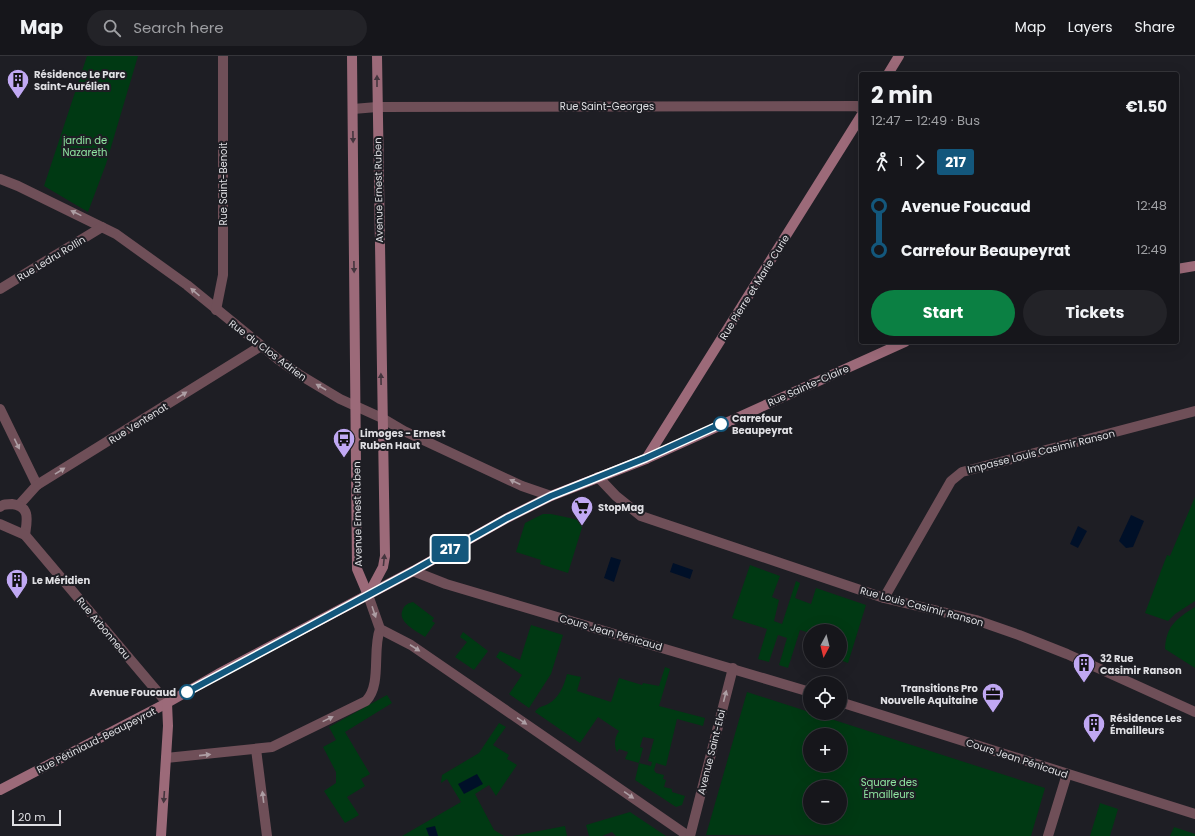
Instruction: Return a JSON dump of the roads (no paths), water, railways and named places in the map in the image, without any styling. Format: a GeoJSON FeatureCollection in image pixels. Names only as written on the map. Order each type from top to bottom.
{"type":"FeatureCollection","features":[{"type":"Feature","properties":{"kind":"street","name":"Rue Saint-Benoit"},"geometry":{"type":"LineString","coordinates":[[216,310],[223,275],[223,56]]}},
{"type":"Feature","properties":{"kind":"street","name":"Avenue Ernest Ruben"},"geometry":{"type":"LineString","coordinates":[[352,56],[357,569],[368,595]]}},
{"type":"Feature","properties":{"kind":"street","name":"Avenue Ernest Ruben"},"geometry":{"type":"LineString","coordinates":[[368,595],[383,567],[385,556],[377,56]]}},
{"type":"Feature","properties":{"kind":"street"},"geometry":{"type":"LineString","coordinates":[[889,72],[897,60]]}},
{"type":"Feature","properties":{"kind":"street","name":"Rue Saint-Georges"},"geometry":{"type":"LineString","coordinates":[[353,109],[377,107],[857,106],[859,108]]}},
{"type":"Feature","properties":{"kind":"street","name":"Rue Pierre et Marie Curie"},"geometry":{"type":"LineString","coordinates":[[646,458],[859,119]]}},
{"type":"Feature","properties":{"kind":"street","name":"Rue du Clos Adrien"},"geometry":{"type":"LineString","coordinates":[[0,179],[116,234],[187,286],[261,346],[300,375],[404,431],[522,486],[551,496]]}},
{"type":"Feature","properties":{"kind":"street","name":"Rue Ledru Rollin"},"geometry":{"type":"LineString","coordinates":[[0,289],[102,227]]}},
{"type":"Feature","properties":{"kind":"street"},"geometry":{"type":"LineString","coordinates":[[1179,269],[1195,266]]}},
{"type":"Feature","properties":{"kind":"street","name":"Rue Sainte-Claire"},"geometry":{"type":"LineString","coordinates":[[646,458],[901,344]]}},
{"type":"Feature","properties":{"kind":"street","name":"Rue Ventenat"},"geometry":{"type":"LineString","coordinates":[[19,505],[37,485],[261,346]]}},
{"type":"Feature","properties":{"kind":"street"},"geometry":{"type":"LineString","coordinates":[[0,409],[37,485]]}},
{"type":"Feature","properties":{"kind":"street","name":"Impasse Louis Casimir Ranson"},"geometry":{"type":"LineString","coordinates":[[884,598],[951,482],[962,472],[1195,411]]}},
{"type":"Feature","properties":{"kind":"street"},"geometry":{"type":"LineString","coordinates":[[551,496],[646,458]]}},
{"type":"Feature","properties":{"kind":"street","name":"Rue Louis Casimir Ranson"},"geometry":{"type":"LineString","coordinates":[[598,477],[616,496],[641,516],[884,598],[976,620],[1019,635],[1067,654],[1195,712]]}},
{"type":"Feature","properties":{"kind":"street","name":"Rue Pétiniaud-Beaupeyrat"},"geometry":{"type":"LineString","coordinates":[[0,790],[168,703],[218,674],[413,571],[507,518],[551,496]]}},
{"type":"Feature","properties":{"kind":"street"},"geometry":{"type":"LineString","coordinates":[[0,507],[9,504],[19,505],[25,509],[27,516],[25,535],[0,524]]}},
{"type":"Feature","properties":{"kind":"street","name":"Rue Arbonneau"},"geometry":{"type":"LineString","coordinates":[[25,535],[168,703]]}},
{"type":"Feature","properties":{"kind":"street","name":"Cours Jean Pénicaud"},"geometry":{"type":"LineString","coordinates":[[413,571],[452,586],[803,690]]}},
{"type":"Feature","properties":{"kind":"street"},"geometry":{"type":"LineString","coordinates":[[166,758],[272,747],[369,697],[374,690],[377,639],[380,629],[368,595]]}},
{"type":"Feature","properties":{"kind":"street"},"geometry":{"type":"LineString","coordinates":[[380,629],[411,645],[684,833],[684,836]]}},
{"type":"Feature","properties":{"kind":"street","name":"Avenue Saint-Eloi"},"geometry":{"type":"LineString","coordinates":[[690,836],[733,668]]}},
{"type":"Feature","properties":{"kind":"street"},"geometry":{"type":"LineString","coordinates":[[161,836],[168,703]]}},
{"type":"Feature","properties":{"kind":"street","name":"Cours Jean Pénicaud"},"geometry":{"type":"LineString","coordinates":[[847,704],[1195,814]]}},
{"type":"Feature","properties":{"kind":"street"},"geometry":{"type":"LineString","coordinates":[[256,749],[268,836]]}},
{"type":"Feature","properties":{"kind":"street"},"geometry":{"type":"LineString","coordinates":[[1048,836],[1067,774]]}},
{"type":"Feature","properties":{"kind":"water"},"geometry":{"type":"Polygon","coordinates":[[[1131,515],[1144,521],[1133,547],[1126,548],[1119,541],[1131,515]]]}},
{"type":"Feature","properties":{"kind":"water"},"geometry":{"type":"Polygon","coordinates":[[[1078,526],[1087,531],[1078,548],[1070,544],[1078,526]]]}},
{"type":"Feature","properties":{"kind":"water"},"geometry":{"type":"Polygon","coordinates":[[[611,557],[621,560],[614,582],[604,578],[611,557]]]}},
{"type":"Feature","properties":{"kind":"water"},"geometry":{"type":"Polygon","coordinates":[[[673,563],[693,570],[690,579],[670,572],[673,563]]]}},
{"type":"Feature","properties":{"kind":"water"},"geometry":{"type":"Polygon","coordinates":[[[477,774],[483,784],[464,794],[458,784],[477,774]]]}},
{"type":"Feature","properties":{"kind":"water"},"geometry":{"type":"Polygon","coordinates":[[[435,826],[438,836],[429,836],[426,828],[435,826]]]}},
{"type":"Feature","properties":{"kind":"place","name":"Résidence Le Parc Saint-Aurélien"},"geometry":{"type":"Point","coordinates":[18,100]}},
{"type":"Feature","properties":{"kind":"place","name":"Carrefour Beaupeyrat"},"geometry":{"type":"Point","coordinates":[721,424]}},
{"type":"Feature","properties":{"kind":"place","name":"Limoges - Ernest Ruben Haut"},"geometry":{"type":"Point","coordinates":[344,458]}},
{"type":"Feature","properties":{"kind":"place","name":"StopMag"},"geometry":{"type":"Point","coordinates":[582,526]}},
{"type":"Feature","properties":{"kind":"place","name":"Le Méridien"},"geometry":{"type":"Point","coordinates":[17,600]}},
{"type":"Feature","properties":{"kind":"place","name":"32 Rue Casimir Ranson"},"geometry":{"type":"Point","coordinates":[1084,684]}},
{"type":"Feature","properties":{"kind":"place","name":"Avenue Foucaud"},"geometry":{"type":"Point","coordinates":[187,692]}},
{"type":"Feature","properties":{"kind":"place","name":"Transitions Pro Nouvelle Aquitaine"},"geometry":{"type":"Point","coordinates":[993,714]}},
{"type":"Feature","properties":{"kind":"place","name":"Résidence Les Émailleurs"},"geometry":{"type":"Point","coordinates":[1094,744]}},
{"type":"Feature","properties":{"kind":"park label","name":"jardin de Nazareth"},"geometry":{"type":"Point","coordinates":[85,146]}},
{"type":"Feature","properties":{"kind":"park label","name":"Square des Émailleurs"},"geometry":{"type":"Point","coordinates":[889,788]}}]}
